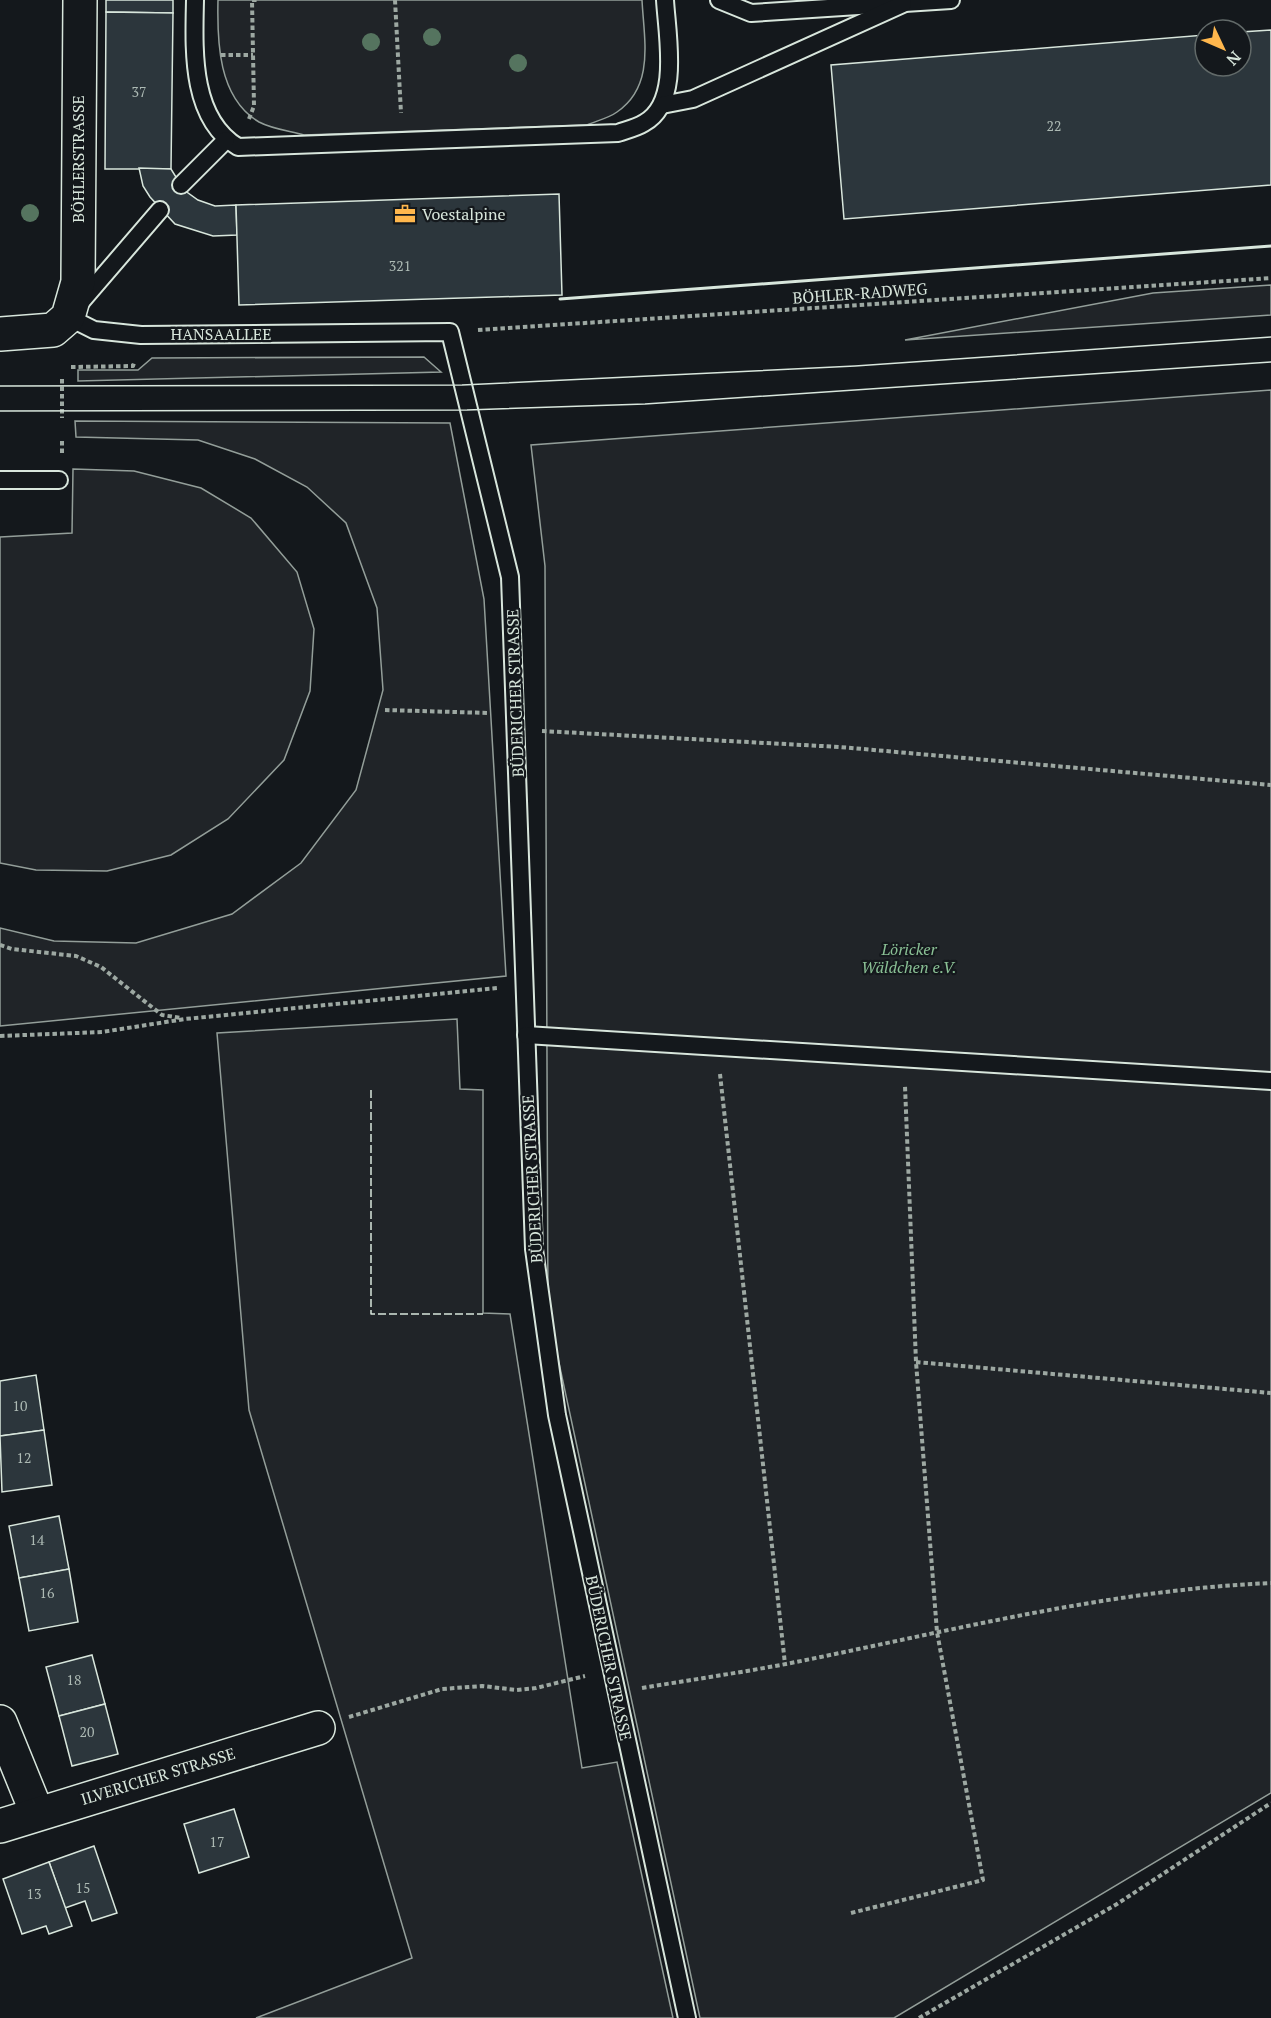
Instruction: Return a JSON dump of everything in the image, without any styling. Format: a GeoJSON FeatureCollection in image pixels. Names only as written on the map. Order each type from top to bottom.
{"type":"FeatureCollection","features":[{"type":"Feature","properties":{"kind":"street","name":"BÖHLERSTRASSE"},"geometry":{"type":"LineString","coordinates":[[68,317],[78,282],[80,0]]}},
{"type":"Feature","properties":{"kind":"street"},"geometry":{"type":"LineString","coordinates":[[0,334],[53,330],[68,317]]}},
{"type":"Feature","properties":{"kind":"street"},"geometry":{"type":"LineString","coordinates":[[0,1722],[37,1813]]}},
{"type":"Feature","properties":{"kind":"street","name":"ILVERICHER STRASSE"},"geometry":{"type":"LineString","coordinates":[[0,1826],[318,1728]]}},
{"type":"Feature","properties":{"kind":"lane"},"geometry":{"type":"LineString","coordinates":[[195,0],[194,55],[201,93],[211,118],[232,144]]}},
{"type":"Feature","properties":{"kind":"lane"},"geometry":{"type":"LineString","coordinates":[[181,185],[232,144],[403,141],[618,133],[646,123],[662,105],[669,81],[665,0]]}},
{"type":"Feature","properties":{"kind":"lane"},"geometry":{"type":"LineString","coordinates":[[718,0],[752,13],[951,0]]}},
{"type":"Feature","properties":{"kind":"lane"},"geometry":{"type":"LineString","coordinates":[[662,105],[693,99],[903,4]]}},
{"type":"Feature","properties":{"kind":"lane"},"geometry":{"type":"LineString","coordinates":[[68,317],[160,210]]}},
{"type":"Feature","properties":{"kind":"lane","name":"HANSAALLEE"},"geometry":{"type":"LineString","coordinates":[[68,317],[94,330],[141,334],[450,332]]}},
{"type":"Feature","properties":{"kind":"lane","name":"BÜDERICHER STRASSE"},"geometry":{"type":"LineString","coordinates":[[450,332],[510,577],[534,1249],[557,1415],[687,2018]]}},
{"type":"Feature","properties":{"kind":"lane"},"geometry":{"type":"LineString","coordinates":[[0,480],[59,480]]}},
{"type":"Feature","properties":{"kind":"lane"},"geometry":{"type":"LineString","coordinates":[[526,1035],[1271,1081]]}},
{"type":"Feature","properties":{"kind":"path"},"geometry":{"type":"LineString","coordinates":[[232,144],[254,106],[252,0],[258,0]]}},
{"type":"Feature","properties":{"kind":"path"},"geometry":{"type":"LineString","coordinates":[[395,0],[403,141]]}},
{"type":"Feature","properties":{"kind":"path"},"geometry":{"type":"LineString","coordinates":[[219,55],[253,55]]}},
{"type":"Feature","properties":{"kind":"path","name":"BÖHLER-RADWEG"},"geometry":{"type":"LineString","coordinates":[[450,332],[1271,278]]}},
{"type":"Feature","properties":{"kind":"path"},"geometry":{"type":"LineString","coordinates":[[62,379],[62,418]]}},
{"type":"Feature","properties":{"kind":"path"},"geometry":{"type":"LineString","coordinates":[[62,438],[62,453]]}},
{"type":"Feature","properties":{"kind":"path"},"geometry":{"type":"LineString","coordinates":[[385,710],[1271,784]]}},
{"type":"Feature","properties":{"kind":"path"},"geometry":{"type":"LineString","coordinates":[[0,945],[12,949],[76,956],[101,967],[162,1015],[185,1019]]}},
{"type":"Feature","properties":{"kind":"path"},"geometry":{"type":"LineString","coordinates":[[0,1036],[102,1032],[185,1019],[524,986]]}},
{"type":"Feature","properties":{"kind":"path"},"geometry":{"type":"LineString","coordinates":[[717,1047],[785,1664]]}},
{"type":"Feature","properties":{"kind":"path"},"geometry":{"type":"LineString","coordinates":[[851,1913],[983,1880],[937,1632],[916,1362],[904,1058]]}},
{"type":"Feature","properties":{"kind":"path"},"geometry":{"type":"LineString","coordinates":[[916,1362],[1271,1393]]}},
{"type":"Feature","properties":{"kind":"path"},"geometry":{"type":"LineString","coordinates":[[616,1692],[785,1664],[1100,1601],[1194,1587],[1271,1583]]}},
{"type":"Feature","properties":{"kind":"path"},"geometry":{"type":"LineString","coordinates":[[318,1728],[387,1704],[442,1689],[482,1686],[517,1690],[536,1688],[611,1668]]}},
{"type":"Feature","properties":{"kind":"path"},"geometry":{"type":"LineString","coordinates":[[919,2018],[1117,1904],[1271,1803]]}},
{"type":"Feature","properties":{"kind":"green space"},"geometry":{"type":"Polygon","coordinates":[[[218,0],[642,0],[645,46],[642,76],[629,101],[614,114],[587,125],[304,135],[259,122],[245,112],[235,99],[228,84],[220,50],[218,0]]]}},
{"type":"Feature","properties":{"kind":"green space"},"geometry":{"type":"Polygon","coordinates":[[[1271,285],[1271,315],[905,340],[1153,293],[1271,285]]]}},
{"type":"Feature","properties":{"kind":"green space"},"geometry":{"type":"Polygon","coordinates":[[[424,357],[441,372],[78,381],[78,370],[138,370],[152,358],[424,357]]]}},
{"type":"Feature","properties":{"kind":"green space","name":"Löricker Wäldchen e.V."},"geometry":{"type":"Polygon","coordinates":[[[1271,390],[1271,1793],[894,2018],[700,2018],[548,1312],[545,566],[531,445],[1271,390]]]}},
{"type":"Feature","properties":{"kind":"green space"},"geometry":{"type":"Polygon","coordinates":[[[75,421],[450,423],[484,599],[506,976],[0,1026],[0,928],[54,941],[136,943],[232,914],[301,863],[356,790],[383,690],[377,608],[346,523],[307,487],[255,459],[198,440],[76,437],[75,421]]]}},
{"type":"Feature","properties":{"kind":"green space"},"geometry":{"type":"Polygon","coordinates":[[[73,469],[134,471],[201,488],[251,518],[297,572],[314,629],[310,691],[284,760],[228,819],[171,855],[107,871],[36,870],[0,863],[0,537],[72,533],[73,469]]]}},
{"type":"Feature","properties":{"kind":"green space"},"geometry":{"type":"Polygon","coordinates":[[[457,1019],[460,1089],[483,1090],[483,1313],[510,1314],[582,1768],[617,1762],[673,2018],[256,2018],[412,1958],[249,1410],[217,1033],[457,1019]]]}},
{"type":"Feature","properties":{"kind":"building"},"geometry":{"type":"Polygon","coordinates":[[[106,0],[173,0],[173,13],[106,12],[106,0]]]}},
{"type":"Feature","properties":{"kind":"building"},"geometry":{"type":"Polygon","coordinates":[[[106,12],[173,13],[171,169],[105,169],[106,12]]]}},
{"type":"Feature","properties":{"kind":"building"},"geometry":{"type":"Polygon","coordinates":[[[1271,30],[1271,185],[844,219],[831,65],[1193,36],[1193,78],[1253,78],[1253,31],[1271,30]]]}},
{"type":"Feature","properties":{"kind":"building"},"geometry":{"type":"Polygon","coordinates":[[[139,168],[171,169],[184,190],[198,200],[215,206],[236,205],[237,235],[213,236],[175,224],[150,197],[143,186],[139,168]]]}},
{"type":"Feature","properties":{"kind":"building"},"geometry":{"type":"Polygon","coordinates":[[[559,194],[562,295],[239,305],[236,205],[559,194]]]}},
{"type":"Feature","properties":{"kind":"building"},"geometry":{"type":"Polygon","coordinates":[[[36,1375],[44,1430],[0,1436],[0,1381],[36,1375]]]}},
{"type":"Feature","properties":{"kind":"building"},"geometry":{"type":"Polygon","coordinates":[[[44,1430],[52,1485],[2,1492],[0,1436],[44,1430]]]}},
{"type":"Feature","properties":{"kind":"building"},"geometry":{"type":"Polygon","coordinates":[[[59,1516],[69,1569],[19,1578],[9,1526],[59,1516]]]}},
{"type":"Feature","properties":{"kind":"building"},"geometry":{"type":"Polygon","coordinates":[[[69,1569],[78,1622],[29,1631],[19,1578],[69,1569]]]}},
{"type":"Feature","properties":{"kind":"building"},"geometry":{"type":"Polygon","coordinates":[[[92,1655],[105,1704],[59,1716],[46,1667],[92,1655]]]}},
{"type":"Feature","properties":{"kind":"building"},"geometry":{"type":"Polygon","coordinates":[[[105,1704],[118,1754],[72,1766],[59,1716],[105,1704]]]}},
{"type":"Feature","properties":{"kind":"building"},"geometry":{"type":"Polygon","coordinates":[[[234,1809],[249,1857],[199,1873],[184,1824],[234,1809]]]}},
{"type":"Feature","properties":{"kind":"building"},"geometry":{"type":"Polygon","coordinates":[[[94,1846],[117,1913],[92,1921],[85,1901],[65,1908],[49,1862],[94,1846]]]}},
{"type":"Feature","properties":{"kind":"building"},"geometry":{"type":"Polygon","coordinates":[[[49,1862],[72,1926],[49,1934],[46,1926],[22,1934],[3,1879],[49,1862]]]}},
{"type":"Feature","properties":{"kind":"tram line"},"geometry":{"type":"LineString","coordinates":[[0,386],[462,385],[855,366],[1271,337]]}},
{"type":"Feature","properties":{"kind":"tram line"},"geometry":{"type":"LineString","coordinates":[[0,411],[467,410],[645,404],[1271,362]]}},
{"type":"Feature","properties":{"kind":"fence"},"geometry":{"type":"LineString","coordinates":[[371,1090],[371,1314],[483,1314]]}},
{"type":"Feature","properties":{"kind":"wall"},"geometry":{"type":"LineString","coordinates":[[560,299],[1271,246]]}},
{"type":"Feature","properties":{"kind":"place","name":"Voestalpine"},"geometry":{"type":"Point","coordinates":[405,214]}}]}
